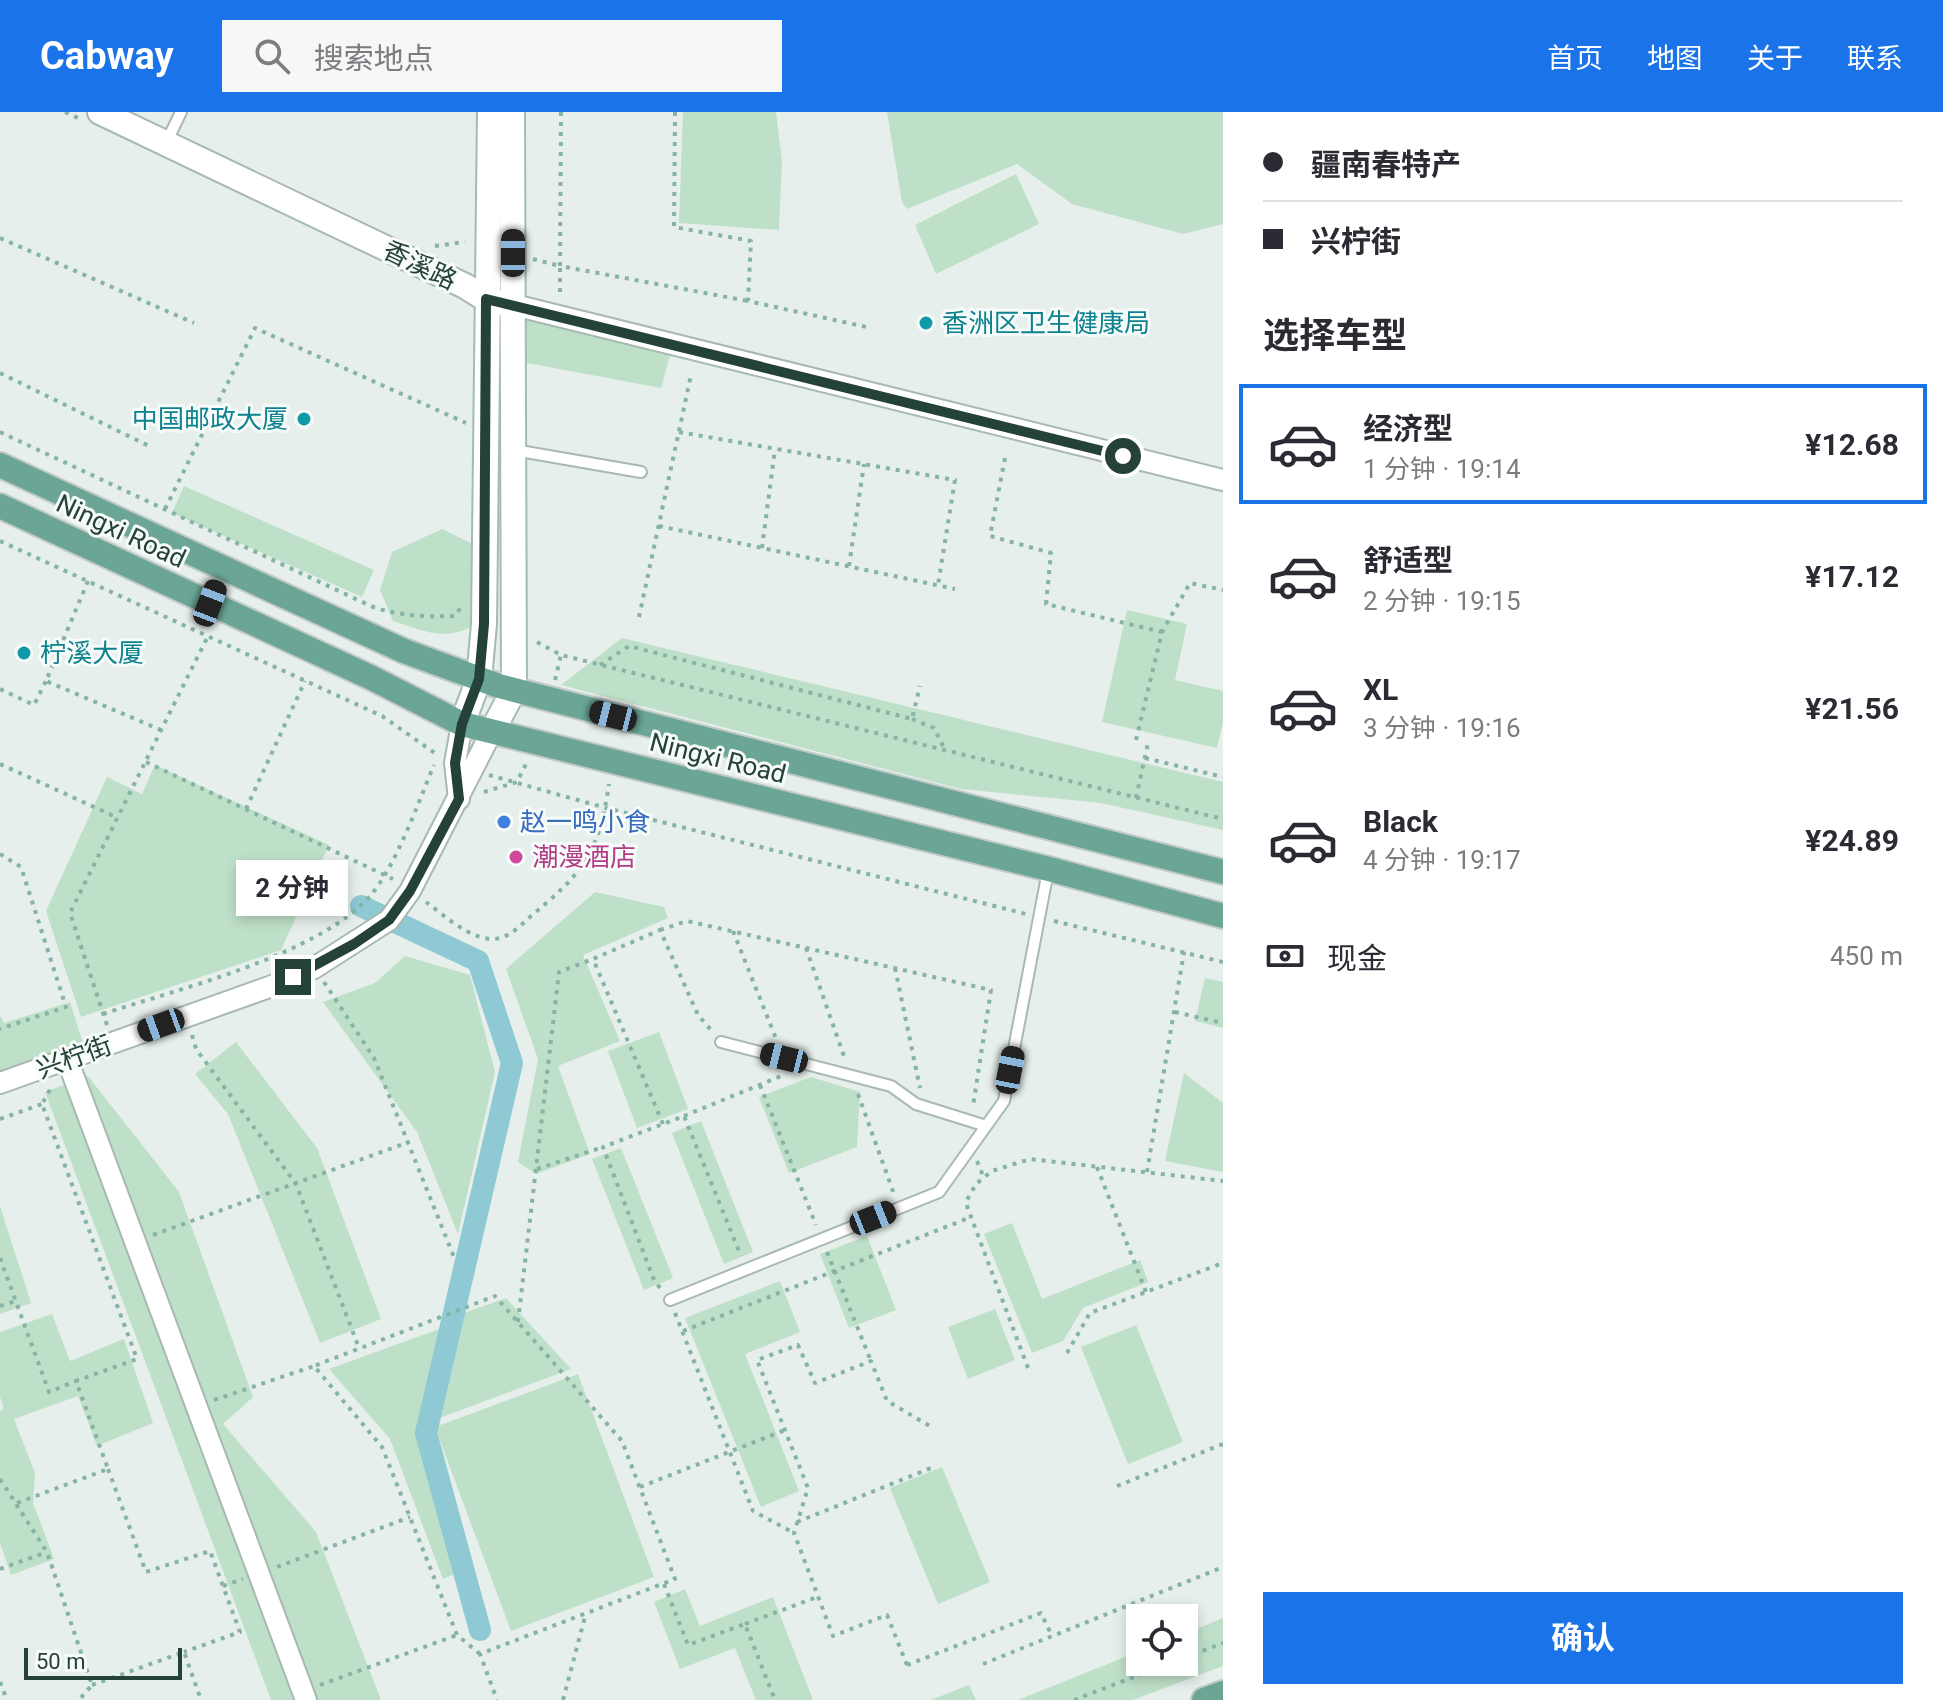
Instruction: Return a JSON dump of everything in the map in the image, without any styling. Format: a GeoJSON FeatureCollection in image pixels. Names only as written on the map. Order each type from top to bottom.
{"type":"FeatureCollection","features":[{"type":"Feature","properties":{"kind":"main road"},"geometry":{"type":"LineString","coordinates":[[462,724],[479,679],[484,624],[490,112]]}},
{"type":"Feature","properties":{"kind":"main road"},"geometry":{"type":"LineString","coordinates":[[491,733],[514,690],[512,112]]}},
{"type":"Feature","properties":{"kind":"main road","name":"香溪路"},"geometry":{"type":"LineString","coordinates":[[96,118],[166,143],[465,286],[486,299],[514,305]]}},
{"type":"Feature","properties":{"kind":"main road","name":"Ningxi Road"},"geometry":{"type":"LineString","coordinates":[[0,465],[404,651],[479,679],[1223,872]]}},
{"type":"Feature","properties":{"kind":"main road","name":"Ningxi Road"},"geometry":{"type":"LineString","coordinates":[[0,506],[462,724],[1049,869],[1223,916]]}},
{"type":"Feature","properties":{"kind":"main road"},"geometry":{"type":"LineString","coordinates":[[210,603],[223,568]]}},
{"type":"Feature","properties":{"kind":"main road"},"geometry":{"type":"LineString","coordinates":[[745,794],[755,752]]}},
{"type":"Feature","properties":{"kind":"main road"},"geometry":{"type":"LineString","coordinates":[[1204,1700],[1223,1693]]}},
{"type":"Feature","properties":{"kind":"street","name":"香溪路"},"geometry":{"type":"LineString","coordinates":[[514,305],[1223,480]]}},
{"type":"Feature","properties":{"kind":"street"},"geometry":{"type":"LineString","coordinates":[[455,763],[462,724]]}},
{"type":"Feature","properties":{"kind":"street"},"geometry":{"type":"LineString","coordinates":[[455,763],[491,733]]}},
{"type":"Feature","properties":{"kind":"street","name":"兴柠街"},"geometry":{"type":"LineString","coordinates":[[0,1083],[314,968],[389,920],[410,891],[459,799],[455,763]]}},
{"type":"Feature","properties":{"kind":"street"},"geometry":{"type":"LineString","coordinates":[[67,1059],[304,1696]]}},
{"type":"Feature","properties":{"kind":"lane"},"geometry":{"type":"LineString","coordinates":[[166,143],[181,112]]}},
{"type":"Feature","properties":{"kind":"lane"},"geometry":{"type":"LineString","coordinates":[[514,450],[641,472]]}},
{"type":"Feature","properties":{"kind":"lane"},"geometry":{"type":"LineString","coordinates":[[670,1300],[939,1192],[983,1125],[1004,1101],[1049,869]]}},
{"type":"Feature","properties":{"kind":"lane"},"geometry":{"type":"LineString","coordinates":[[721,1042],[891,1086],[924,1106],[983,1125]]}},
{"type":"Feature","properties":{"kind":"path"},"geometry":{"type":"LineString","coordinates":[[65,112],[96,118]]}},
{"type":"Feature","properties":{"kind":"path"},"geometry":{"type":"LineString","coordinates":[[561,112],[560,266],[748,301],[871,328]]}},
{"type":"Feature","properties":{"kind":"path"},"geometry":{"type":"LineString","coordinates":[[675,112],[674,227],[751,241],[748,301]]}},
{"type":"Feature","properties":{"kind":"path"},"geometry":{"type":"LineString","coordinates":[[0,238],[194,323]]}},
{"type":"Feature","properties":{"kind":"path"},"geometry":{"type":"LineString","coordinates":[[421,242],[447,246],[474,239]]}},
{"type":"Feature","properties":{"kind":"path"},"geometry":{"type":"LineString","coordinates":[[535,245],[535,275]]}},
{"type":"Feature","properties":{"kind":"path"},"geometry":{"type":"LineString","coordinates":[[165,509],[255,328],[472,426],[472,412]]}},
{"type":"Feature","properties":{"kind":"path"},"geometry":{"type":"LineString","coordinates":[[0,373],[149,446]]}},
{"type":"Feature","properties":{"kind":"path"},"geometry":{"type":"LineString","coordinates":[[639,617],[691,375]]}},
{"type":"Feature","properties":{"kind":"path"},"geometry":{"type":"LineString","coordinates":[[0,432],[373,607],[399,615],[455,616],[467,596]]}},
{"type":"Feature","properties":{"kind":"path"},"geometry":{"type":"LineString","coordinates":[[679,432],[955,480],[938,585]]}},
{"type":"Feature","properties":{"kind":"path"},"geometry":{"type":"LineString","coordinates":[[762,548],[775,449]]}},
{"type":"Feature","properties":{"kind":"path"},"geometry":{"type":"LineString","coordinates":[[1005,458],[990,536],[1051,553],[1046,604],[1162,632]]}},
{"type":"Feature","properties":{"kind":"path"},"geometry":{"type":"LineString","coordinates":[[849,566],[864,464]]}},
{"type":"Feature","properties":{"kind":"path"},"geometry":{"type":"LineString","coordinates":[[659,526],[955,589]]}},
{"type":"Feature","properties":{"kind":"path"},"geometry":{"type":"LineString","coordinates":[[0,541],[402,727],[455,763],[621,812],[1223,962]]}},
{"type":"Feature","properties":{"kind":"path"},"geometry":{"type":"LineString","coordinates":[[0,689],[34,705],[88,581]]}},
{"type":"Feature","properties":{"kind":"path"},"geometry":{"type":"LineString","coordinates":[[1136,740],[1162,632],[1190,583],[1223,590]]}},
{"type":"Feature","properties":{"kind":"path"},"geometry":{"type":"LineString","coordinates":[[113,1043],[70,913],[208,636]]}},
{"type":"Feature","properties":{"kind":"path"},"geometry":{"type":"LineString","coordinates":[[530,639],[561,655],[1223,819]]}},
{"type":"Feature","properties":{"kind":"path"},"geometry":{"type":"LineString","coordinates":[[600,665],[629,646],[912,719],[934,728],[945,750]]}},
{"type":"Feature","properties":{"kind":"path"},"geometry":{"type":"LineString","coordinates":[[46,681],[161,730]]}},
{"type":"Feature","properties":{"kind":"path"},"geometry":{"type":"LineString","coordinates":[[246,809],[305,681]]}},
{"type":"Feature","properties":{"kind":"path"},"geometry":{"type":"LineString","coordinates":[[912,719],[920,686]]}},
{"type":"Feature","properties":{"kind":"path"},"geometry":{"type":"LineString","coordinates":[[1136,798],[1148,743]]}},
{"type":"Feature","properties":{"kind":"path"},"geometry":{"type":"LineString","coordinates":[[1145,758],[1223,777]]}},
{"type":"Feature","properties":{"kind":"path"},"geometry":{"type":"LineString","coordinates":[[103,1014],[288,951],[332,929],[370,896],[401,841],[455,763]]}},
{"type":"Feature","properties":{"kind":"path"},"geometry":{"type":"LineString","coordinates":[[0,764],[118,818]]}},
{"type":"Feature","properties":{"kind":"path"},"geometry":{"type":"LineString","coordinates":[[0,1029],[66,1007],[21,867],[1,853]]}},
{"type":"Feature","properties":{"kind":"path"},"geometry":{"type":"LineString","coordinates":[[518,1322],[559,972],[687,921],[991,990],[971,1121]]}},
{"type":"Feature","properties":{"kind":"path"},"geometry":{"type":"LineString","coordinates":[[660,930],[698,1015],[721,1042]]}},
{"type":"Feature","properties":{"kind":"path"},"geometry":{"type":"LineString","coordinates":[[733,931],[784,1058]]}},
{"type":"Feature","properties":{"kind":"path"},"geometry":{"type":"LineString","coordinates":[[1147,1172],[1184,952]]}},
{"type":"Feature","properties":{"kind":"path"},"geometry":{"type":"LineString","coordinates":[[593,959],[663,1124]]}},
{"type":"Feature","properties":{"kind":"path"},"geometry":{"type":"LineString","coordinates":[[314,968],[374,1058],[454,1257]]}},
{"type":"Feature","properties":{"kind":"path"},"geometry":{"type":"LineString","coordinates":[[895,968],[924,1106]]}},
{"type":"Feature","properties":{"kind":"path"},"geometry":{"type":"LineString","coordinates":[[1174,1012],[1223,1023]]}},
{"type":"Feature","properties":{"kind":"path"},"geometry":{"type":"LineString","coordinates":[[185,1017],[196,1049],[296,1184],[359,1348]]}},
{"type":"Feature","properties":{"kind":"path"},"geometry":{"type":"LineString","coordinates":[[0,1119],[42,1104],[67,1059]]}},
{"type":"Feature","properties":{"kind":"path"},"geometry":{"type":"LineString","coordinates":[[536,1169],[603,1147],[809,1065]]}},
{"type":"Feature","properties":{"kind":"path"},"geometry":{"type":"LineString","coordinates":[[0,1258],[49,1392],[137,1359],[42,1104]]}},
{"type":"Feature","properties":{"kind":"path"},"geometry":{"type":"LineString","coordinates":[[684,1116],[747,1269]]}},
{"type":"Feature","properties":{"kind":"path"},"geometry":{"type":"LineString","coordinates":[[135,1241],[409,1142]]}},
{"type":"Feature","properties":{"kind":"path"},"geometry":{"type":"LineString","coordinates":[[603,1147],[654,1280],[670,1300],[753,1511],[794,1533]]}},
{"type":"Feature","properties":{"kind":"path"},"geometry":{"type":"LineString","coordinates":[[1028,1368],[971,1217],[966,1202],[969,1192],[992,1171],[1030,1159],[1223,1181]]}},
{"type":"Feature","properties":{"kind":"path"},"geometry":{"type":"LineString","coordinates":[[1097,1167],[1146,1292]]}},
{"type":"Feature","properties":{"kind":"path"},"geometry":{"type":"LineString","coordinates":[[682,1331],[971,1217]]}},
{"type":"Feature","properties":{"kind":"path"},"geometry":{"type":"LineString","coordinates":[[1067,1353],[1090,1313],[1223,1263]]}},
{"type":"Feature","properties":{"kind":"path"},"geometry":{"type":"LineString","coordinates":[[197,1406],[314,1366],[495,1296],[622,1441],[675,1579],[480,1654]]}},
{"type":"Feature","properties":{"kind":"path"},"geometry":{"type":"LineString","coordinates":[[0,1306],[16,1301]]}},
{"type":"Feature","properties":{"kind":"path"},"geometry":{"type":"LineString","coordinates":[[930,1426],[887,1401],[871,1361],[815,1383],[798,1345],[757,1360],[808,1488],[794,1533],[833,1636],[887,1615],[906,1666],[1041,1613],[1052,1636]]}},
{"type":"Feature","properties":{"kind":"path"},"geometry":{"type":"LineString","coordinates":[[314,1366],[382,1447],[457,1635],[480,1654],[497,1700]]}},
{"type":"Feature","properties":{"kind":"path"},"geometry":{"type":"LineString","coordinates":[[76,1381],[146,1572],[210,1551],[240,1632],[92,1685],[79,1700]]}},
{"type":"Feature","properties":{"kind":"path"},"geometry":{"type":"LineString","coordinates":[[640,1487],[785,1430]]}},
{"type":"Feature","properties":{"kind":"path"},"geometry":{"type":"LineString","coordinates":[[1117,1486],[1223,1444]]}},
{"type":"Feature","properties":{"kind":"path"},"geometry":{"type":"LineString","coordinates":[[797,1522],[931,1468]]}},
{"type":"Feature","properties":{"kind":"path"},"geometry":{"type":"LineString","coordinates":[[17,1503],[108,1469]]}},
{"type":"Feature","properties":{"kind":"path"},"geometry":{"type":"LineString","coordinates":[[0,1479],[47,1552],[92,1685]]}},
{"type":"Feature","properties":{"kind":"path"},"geometry":{"type":"LineString","coordinates":[[223,1586],[410,1517]]}},
{"type":"Feature","properties":{"kind":"path"},"geometry":{"type":"LineString","coordinates":[[0,1569],[47,1552]]}},
{"type":"Feature","properties":{"kind":"path"},"geometry":{"type":"LineString","coordinates":[[983,1664],[1223,1567]]}},
{"type":"Feature","properties":{"kind":"path"},"geometry":{"type":"LineString","coordinates":[[664,1584],[688,1645],[818,1596]]}},
{"type":"Feature","properties":{"kind":"path"},"geometry":{"type":"LineString","coordinates":[[563,1700],[587,1613]]}},
{"type":"Feature","properties":{"kind":"path"},"geometry":{"type":"LineString","coordinates":[[745,1624],[775,1700]]}},
{"type":"Feature","properties":{"kind":"path"},"geometry":{"type":"LineString","coordinates":[[304,1696],[457,1635]]}},
{"type":"Feature","properties":{"kind":"path"},"geometry":{"type":"LineString","coordinates":[[1198,1653],[1223,1643]]}},
{"type":"Feature","properties":{"kind":"path"},"geometry":{"type":"LineString","coordinates":[[184,1652],[201,1700]]}},
{"type":"Feature","properties":{"kind":"path"},"geometry":{"type":"LineString","coordinates":[[1074,1700],[1137,1676]]}},
{"type":"Feature","properties":{"kind":"path"},"geometry":{"type":"LineString","coordinates":[[0,1682],[7,1700]]}},
{"type":"Feature","properties":{"kind":"green space"},"geometry":{"type":"Polygon","coordinates":[[[683,112],[776,112],[782,161],[779,230],[679,223],[683,112]]]}},
{"type":"Feature","properties":{"kind":"green space"},"geometry":{"type":"Polygon","coordinates":[[[887,112],[1223,112],[1223,224],[1183,234],[1072,204],[1017,164],[907,209],[902,202],[887,112]]]}},
{"type":"Feature","properties":{"kind":"green space"},"geometry":{"type":"Polygon","coordinates":[[[1016,174],[1039,224],[936,274],[915,225],[1016,174]]]}},
{"type":"Feature","properties":{"kind":"green space"},"geometry":{"type":"Polygon","coordinates":[[[521,313],[671,351],[661,388],[522,362],[521,313]]]}},
{"type":"Feature","properties":{"kind":"green space"},"geometry":{"type":"Polygon","coordinates":[[[184,486],[374,570],[362,597],[172,513],[184,486]]]}},
{"type":"Feature","properties":{"kind":"green space"},"geometry":{"type":"Polygon","coordinates":[[[442,529],[475,545],[472,626],[443,634],[393,621],[380,590],[392,552],[442,529]]]}},
{"type":"Feature","properties":{"kind":"green space"},"geometry":{"type":"Polygon","coordinates":[[[1127,610],[1187,624],[1175,680],[1223,691],[1223,722],[1217,748],[1102,722],[1127,610]]]}},
{"type":"Feature","properties":{"kind":"green space"},"geometry":{"type":"Polygon","coordinates":[[[622,638],[1223,782],[1223,830],[1101,803],[961,789],[561,685],[622,638]]]}},
{"type":"Feature","properties":{"kind":"green space"},"geometry":{"type":"Polygon","coordinates":[[[155,765],[329,845],[281,950],[81,1017],[46,911],[107,777],[142,794],[155,765]]]}},
{"type":"Feature","properties":{"kind":"green space"},"geometry":{"type":"Polygon","coordinates":[[[595,892],[664,907],[668,918],[583,955],[620,1041],[558,1066],[590,1154],[536,1174],[518,1162],[538,1059],[506,969],[595,892]]]}},
{"type":"Feature","properties":{"kind":"green space"},"geometry":{"type":"Polygon","coordinates":[[[405,956],[470,975],[495,1072],[458,1234],[417,1132],[323,1002],[375,983],[405,956]]]}},
{"type":"Feature","properties":{"kind":"green space"},"geometry":{"type":"Polygon","coordinates":[[[1205,978],[1223,982],[1223,1028],[1195,1021],[1205,978]]]}},
{"type":"Feature","properties":{"kind":"green space"},"geometry":{"type":"Polygon","coordinates":[[[70,1002],[83,1043],[0,1072],[0,1015],[4,1023],[70,1002]]]}},
{"type":"Feature","properties":{"kind":"green space"},"geometry":{"type":"Polygon","coordinates":[[[659,1032],[688,1109],[637,1128],[608,1051],[659,1032]]]}},
{"type":"Feature","properties":{"kind":"green space"},"geometry":{"type":"Polygon","coordinates":[[[236,1042],[317,1148],[381,1319],[320,1343],[228,1114],[195,1074],[236,1042]]]}},
{"type":"Feature","properties":{"kind":"green space"},"geometry":{"type":"Polygon","coordinates":[[[1184,1073],[1223,1103],[1223,1172],[1165,1161],[1184,1073]]]}},
{"type":"Feature","properties":{"kind":"green space"},"geometry":{"type":"Polygon","coordinates":[[[88,1076],[179,1192],[253,1397],[223,1424],[316,1532],[381,1700],[271,1700],[45,1092],[88,1076]]]}},
{"type":"Feature","properties":{"kind":"green space"},"geometry":{"type":"Polygon","coordinates":[[[811,1077],[860,1092],[857,1147],[789,1173],[759,1097],[811,1077]]]}},
{"type":"Feature","properties":{"kind":"green space"},"geometry":{"type":"Polygon","coordinates":[[[701,1121],[753,1252],[724,1264],[672,1133],[701,1121]]]}},
{"type":"Feature","properties":{"kind":"green space"},"geometry":{"type":"Polygon","coordinates":[[[621,1148],[673,1278],[644,1290],[592,1159],[621,1148]]]}},
{"type":"Feature","properties":{"kind":"green space"},"geometry":{"type":"Polygon","coordinates":[[[0,1206],[31,1303],[0,1314],[0,1206]]]}},
{"type":"Feature","properties":{"kind":"green space"},"geometry":{"type":"Polygon","coordinates":[[[1012,1223],[1042,1299],[1140,1260],[1148,1282],[1083,1308],[1063,1341],[1032,1353],[984,1234],[1012,1223]]]}},
{"type":"Feature","properties":{"kind":"green space"},"geometry":{"type":"Polygon","coordinates":[[[867,1236],[896,1310],[849,1328],[820,1254],[867,1236]]]}},
{"type":"Feature","properties":{"kind":"green space"},"geometry":{"type":"Polygon","coordinates":[[[780,1281],[800,1332],[745,1354],[799,1491],[761,1507],[685,1318],[780,1281]]]}},
{"type":"Feature","properties":{"kind":"green space"},"geometry":{"type":"Polygon","coordinates":[[[506,1298],[571,1369],[437,1419],[458,1315],[506,1298]]]}},
{"type":"Feature","properties":{"kind":"green space"},"geometry":{"type":"Polygon","coordinates":[[[995,1309],[1015,1360],[968,1379],[948,1327],[995,1309]]]}},
{"type":"Feature","properties":{"kind":"green space"},"geometry":{"type":"Polygon","coordinates":[[[52,1314],[70,1361],[124,1339],[153,1423],[97,1446],[78,1396],[14,1419],[35,1473],[33,1503],[54,1559],[11,1575],[0,1543],[0,1411],[4,1409],[0,1397],[0,1332],[52,1314]]]}},
{"type":"Feature","properties":{"kind":"green space"},"geometry":{"type":"Polygon","coordinates":[[[1136,1325],[1183,1442],[1128,1464],[1081,1347],[1136,1325]]]}},
{"type":"Feature","properties":{"kind":"green space"},"geometry":{"type":"Polygon","coordinates":[[[442,1328],[416,1432],[455,1574],[443,1579],[390,1439],[329,1369],[442,1328]]]}},
{"type":"Feature","properties":{"kind":"green space"},"geometry":{"type":"Polygon","coordinates":[[[578,1374],[654,1577],[511,1631],[435,1427],[578,1374]]]}},
{"type":"Feature","properties":{"kind":"green space"},"geometry":{"type":"Polygon","coordinates":[[[942,1467],[990,1582],[938,1604],[890,1488],[942,1467]]]}},
{"type":"Feature","properties":{"kind":"green space"},"geometry":{"type":"Polygon","coordinates":[[[685,1589],[700,1626],[773,1597],[813,1700],[756,1700],[735,1648],[680,1669],[654,1602],[685,1589]]]}},
{"type":"Feature","properties":{"kind":"green space"},"geometry":{"type":"Polygon","coordinates":[[[1223,1618],[1223,1666],[1198,1675],[1198,1628],[1223,1618]]]}},
{"type":"Feature","properties":{"kind":"green space"},"geometry":{"type":"Polygon","coordinates":[[[1126,1657],[1126,1676],[1197,1676],[1133,1700],[1018,1700],[1126,1657]]]}},
{"type":"Feature","properties":{"kind":"green space"},"geometry":{"type":"Polygon","coordinates":[[[969,1685],[976,1700],[931,1700],[969,1685]]]}},
{"type":"Feature","properties":{"kind":"waterway"},"geometry":{"type":"LineString","coordinates":[[361,906],[478,961],[512,1063],[426,1433],[480,1630]]}},
{"type":"Feature","properties":{"kind":"place","name":"香洲区卫生健康局"},"geometry":{"type":"Point","coordinates":[926,323]}},
{"type":"Feature","properties":{"kind":"place","name":"中国邮政大厦"},"geometry":{"type":"Point","coordinates":[304,419]}},
{"type":"Feature","properties":{"kind":"place","name":"柠溪大厦"},"geometry":{"type":"Point","coordinates":[24,653]}},
{"type":"Feature","properties":{"kind":"place","name":"赵一鸣小食"},"geometry":{"type":"Point","coordinates":[504,822]}},
{"type":"Feature","properties":{"kind":"place","name":"潮漫酒店"},"geometry":{"type":"Point","coordinates":[516,857]}},
{"type":"Feature","properties":{"kind":"route"},"geometry":{"type":"LineString","coordinates":[[293,977],[314,968],[389,920],[410,891],[459,799],[455,763],[462,724],[479,679],[484,624],[486,299],[1123,456]]}}]}
